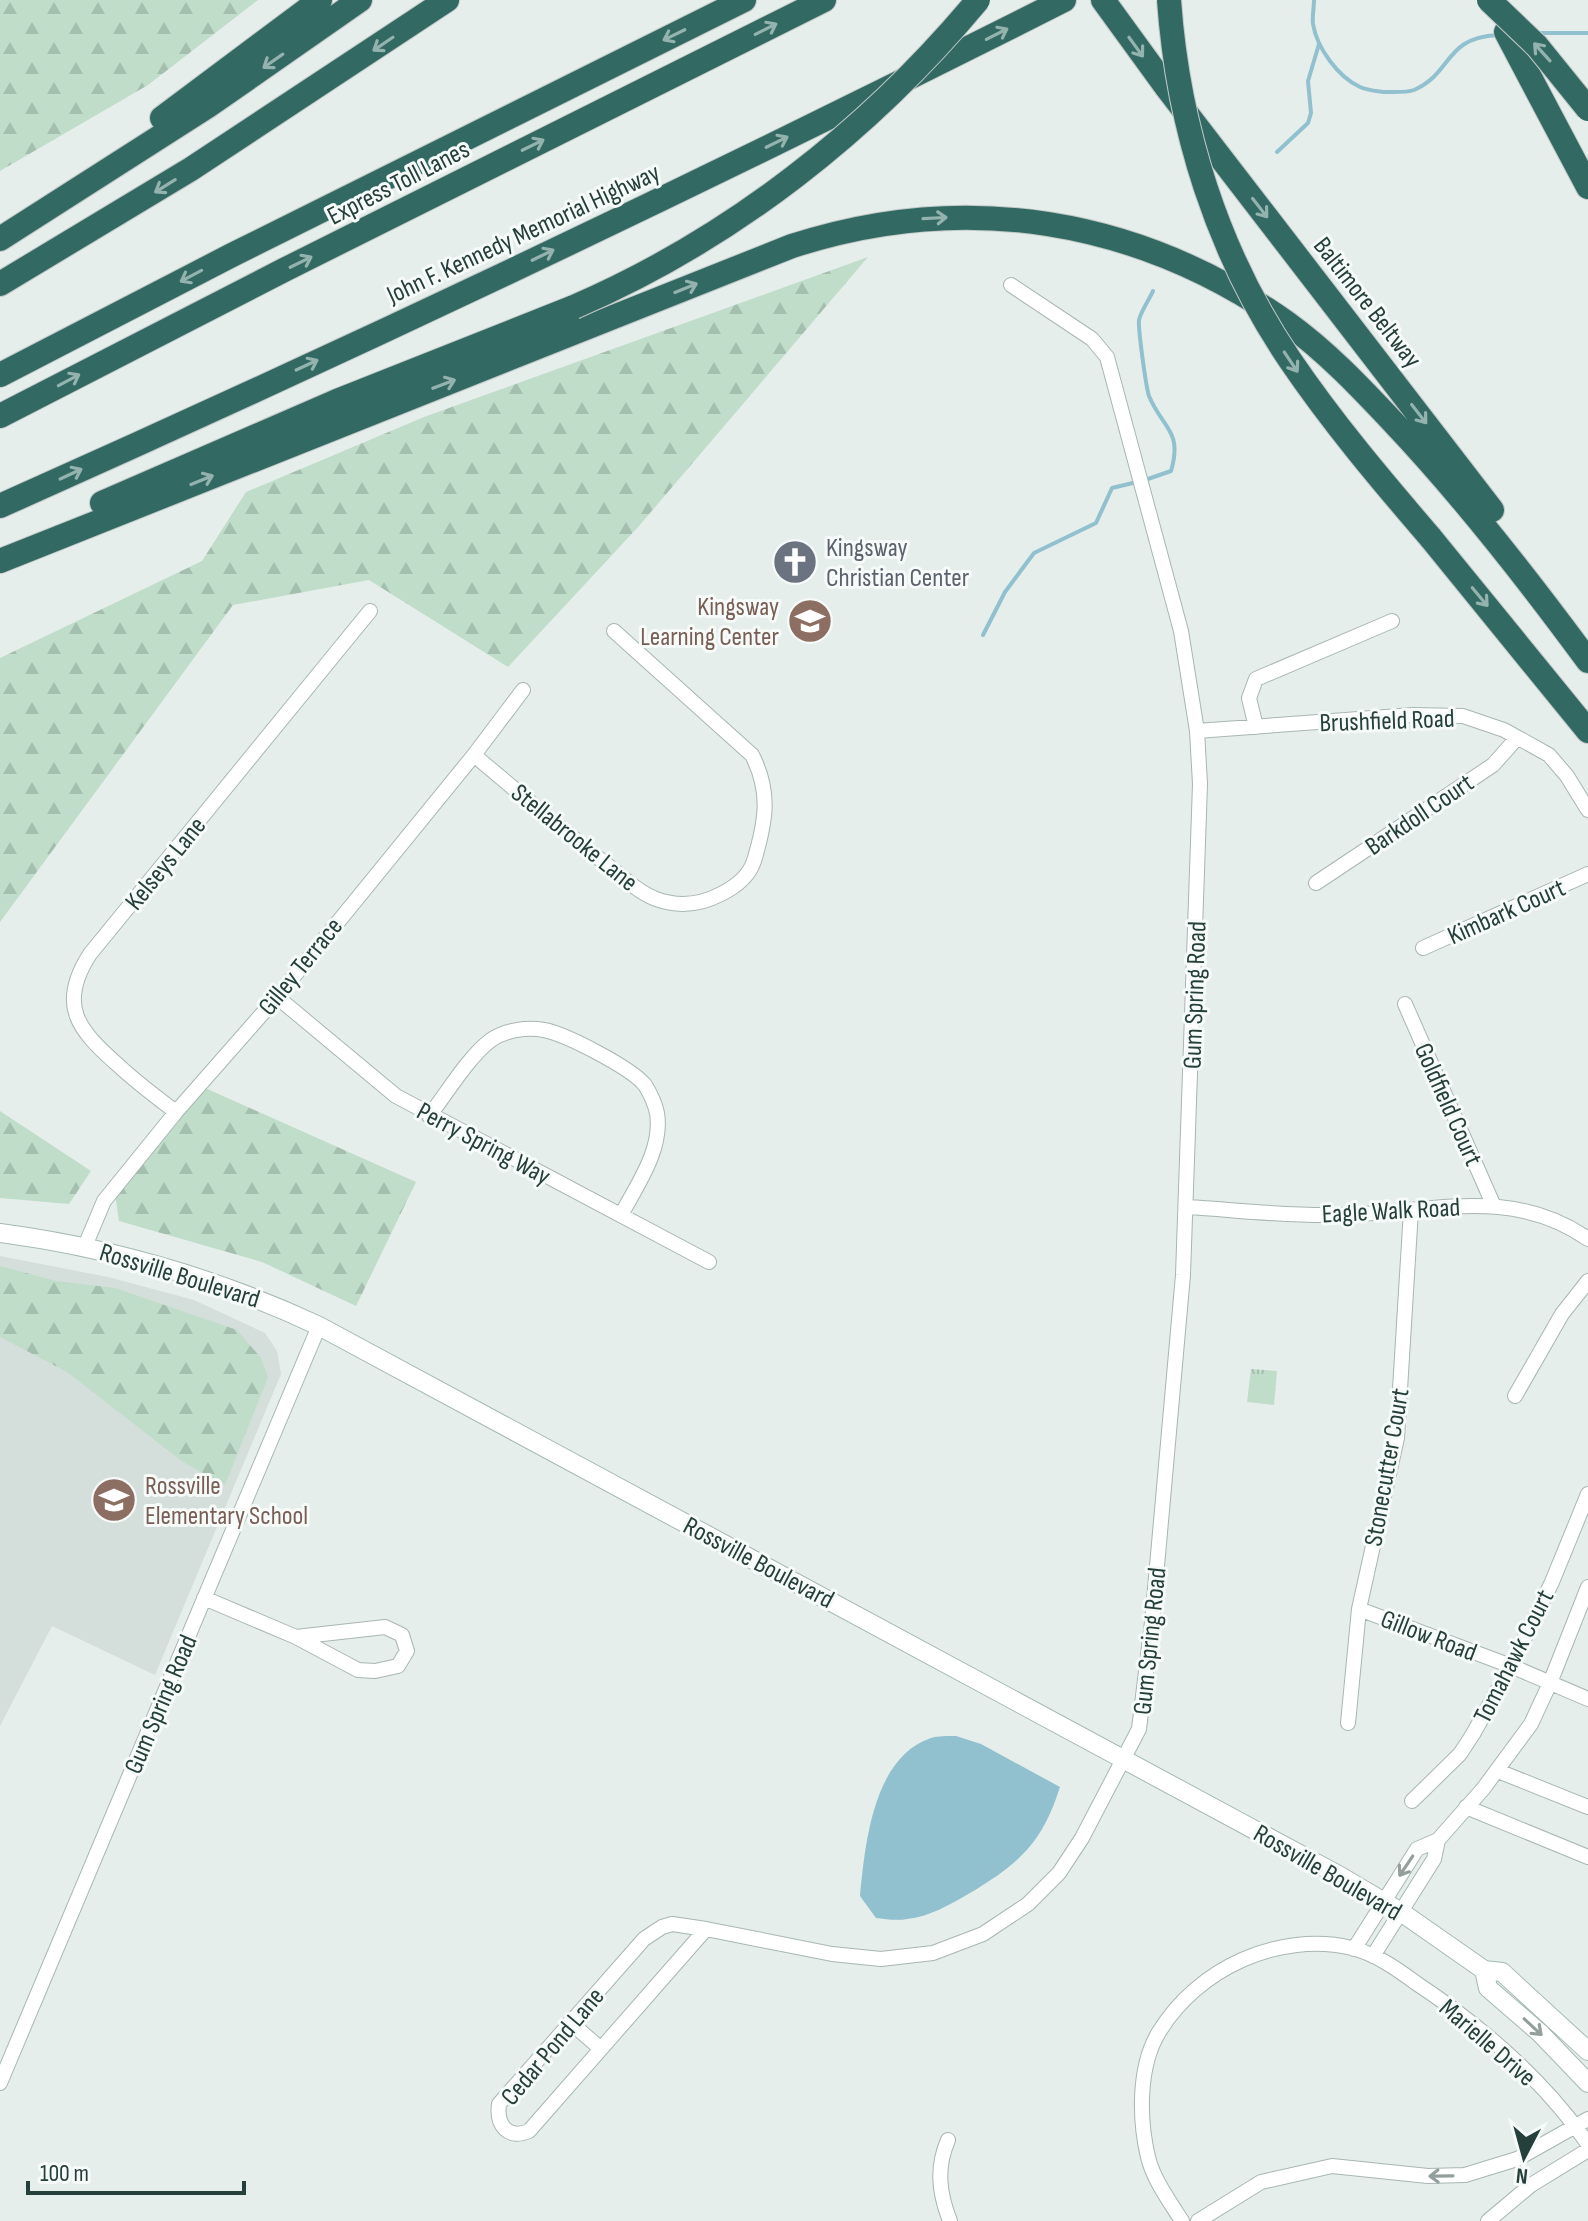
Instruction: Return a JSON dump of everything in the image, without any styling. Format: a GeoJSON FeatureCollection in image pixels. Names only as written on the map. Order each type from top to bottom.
{"type":"FeatureCollection","features":[{"type":"Feature","properties":{"kind":"highway"},"geometry":{"type":"LineString","coordinates":[[0,227],[145,130],[320,0]]}},
{"type":"Feature","properties":{"kind":"highway"},"geometry":{"type":"LineString","coordinates":[[0,239],[208,106],[360,0]]}},
{"type":"Feature","properties":{"kind":"highway"},"geometry":{"type":"LineString","coordinates":[[0,284],[258,127],[447,0]]}},
{"type":"Feature","properties":{"kind":"highway","name":"Express Toll Lanes"},"geometry":{"type":"LineString","coordinates":[[0,375],[232,255],[744,0]]}},
{"type":"Feature","properties":{"kind":"highway","name":"Express Toll Lanes"},"geometry":{"type":"LineString","coordinates":[[0,416],[824,0]]}},
{"type":"Feature","properties":{"kind":"highway"},"geometry":{"type":"LineString","coordinates":[[0,545],[364,390],[574,307],[685,250],[802,171],[885,100],[978,0]]}},
{"type":"Feature","properties":{"kind":"highway","name":"Baltimore Beltway"},"geometry":{"type":"LineString","coordinates":[[1103,0],[1588,639]]}},
{"type":"Feature","properties":{"kind":"highway"},"geometry":{"type":"LineString","coordinates":[[1169,0],[1176,65],[1192,142],[1207,194],[1237,267],[1275,337],[1304,381],[1588,731]]}},
{"type":"Feature","properties":{"kind":"highway","name":"John F. Kennedy Memorial Highway"},"geometry":{"type":"LineString","coordinates":[[0,506],[474,288],[1063,1]]}},
{"type":"Feature","properties":{"kind":"highway"},"geometry":{"type":"LineString","coordinates":[[1495,12],[1588,187]]}},
{"type":"Feature","properties":{"kind":"highway"},"geometry":{"type":"LineString","coordinates":[[1495,12],[1537,46],[1588,109]]}},
{"type":"Feature","properties":{"kind":"highway"},"geometry":{"type":"LineString","coordinates":[[0,561],[792,246],[880,223],[947,217],[995,217],[1043,222],[1137,245],[1182,262],[1226,284],[1288,324],[1331,360],[1442,474],[1588,661]]}},
{"type":"Feature","properties":{"kind":"main road","name":"Rossville Boulevard"},"geometry":{"type":"LineString","coordinates":[[0,1233],[85,1246],[196,1276],[260,1299],[319,1326],[1383,1901],[1484,1970],[1502,1972],[1588,2051]]}},
{"type":"Feature","properties":{"kind":"main road","name":"Rossville Boulevard"},"geometry":{"type":"LineString","coordinates":[[1484,1970],[1488,1988],[1540,2033],[1588,2083]]}},
{"type":"Feature","properties":{"kind":"street","name":"Gum Spring Road"},"geometry":{"type":"LineString","coordinates":[[1011,285],[1092,339],[1107,357],[1181,631],[1197,731],[1200,824],[1188,1207],[1152,1622],[1139,1729],[1124,1760]]}},
{"type":"Feature","properties":{"kind":"street","name":"Kelseys Lane"},"geometry":{"type":"LineString","coordinates":[[176,1112],[88,1039],[78,1020],[74,997],[78,973],[90,954],[370,611]]}},
{"type":"Feature","properties":{"kind":"street"},"geometry":{"type":"LineString","coordinates":[[1256,727],[1249,698],[1256,679],[1392,621]]}},
{"type":"Feature","properties":{"kind":"street","name":"Stellabrooke Lane"},"geometry":{"type":"LineString","coordinates":[[474,755],[590,851],[653,898],[675,904],[696,904],[735,887],[752,867],[758,847],[766,794],[762,774],[752,755],[614,631]]}},
{"type":"Feature","properties":{"kind":"street","name":"Gilley Terrace"},"geometry":{"type":"LineString","coordinates":[[85,1246],[104,1201],[176,1112],[277,997],[474,755],[523,690]]}},
{"type":"Feature","properties":{"kind":"street","name":"Brushfield Road"},"geometry":{"type":"LineString","coordinates":[[1197,731],[1435,714],[1476,719],[1549,755],[1567,776],[1588,810]]}},
{"type":"Feature","properties":{"kind":"street","name":"Barkdoll Court"},"geometry":{"type":"LineString","coordinates":[[1316,883],[1493,765],[1517,738]]}},
{"type":"Feature","properties":{"kind":"street","name":"Kimbark Court"},"geometry":{"type":"LineString","coordinates":[[1423,948],[1588,874]]}},
{"type":"Feature","properties":{"kind":"street","name":"Perry Spring Way"},"geometry":{"type":"LineString","coordinates":[[277,997],[396,1096],[709,1262]]}},
{"type":"Feature","properties":{"kind":"street","name":"Goldfield Court"},"geometry":{"type":"LineString","coordinates":[[1405,1004],[1493,1204]]}},
{"type":"Feature","properties":{"kind":"street"},"geometry":{"type":"LineString","coordinates":[[429,1116],[477,1054],[491,1040],[509,1032],[546,1030],[585,1047],[630,1072],[645,1085],[657,1112],[658,1132],[654,1148],[621,1215]]}},
{"type":"Feature","properties":{"kind":"street","name":"Eagle Walk Road"},"geometry":{"type":"LineString","coordinates":[[1188,1207],[1333,1215],[1493,1204],[1551,1218],[1588,1239]]}},
{"type":"Feature","properties":{"kind":"street","name":"Stonecutter Court"},"geometry":{"type":"LineString","coordinates":[[1348,1723],[1359,1609],[1397,1438],[1411,1210]]}},
{"type":"Feature","properties":{"kind":"street"},"geometry":{"type":"LineString","coordinates":[[1515,1396],[1562,1314],[1588,1281]]}},
{"type":"Feature","properties":{"kind":"street","name":"Gum Spring Road"},"geometry":{"type":"LineString","coordinates":[[0,2083],[319,1326]]}},
{"type":"Feature","properties":{"kind":"street","name":"Tomahawk Court"},"geometry":{"type":"LineString","coordinates":[[1412,1801],[1460,1754],[1511,1666],[1552,1582],[1588,1494]]}},
{"type":"Feature","properties":{"kind":"street"},"geometry":{"type":"LineString","coordinates":[[1354,1949],[1417,1849],[1438,1840],[1498,1771],[1531,1724],[1588,1588]]}},
{"type":"Feature","properties":{"kind":"street"},"geometry":{"type":"LineString","coordinates":[[204,1598],[296,1637],[358,1670],[375,1671],[398,1666],[407,1651],[402,1635],[385,1627],[296,1637]]}},
{"type":"Feature","properties":{"kind":"street","name":"Gillow Road"},"geometry":{"type":"LineString","coordinates":[[1359,1609],[1511,1666],[1588,1699]]}},
{"type":"Feature","properties":{"kind":"street","name":"Cedar Pond Lane"},"geometry":{"type":"LineString","coordinates":[[706,1929],[529,2131],[520,2135],[500,2126],[497,2114],[499,2104],[653,1932],[672,1924],[706,1929],[856,1957],[907,1957],[958,1945],[1007,1920],[1059,1873],[1082,1838],[1124,1760]]}},
{"type":"Feature","properties":{"kind":"street"},"geometry":{"type":"LineString","coordinates":[[1498,1771],[1588,1807]]}},
{"type":"Feature","properties":{"kind":"street"},"geometry":{"type":"LineString","coordinates":[[1466,1807],[1588,1857]]}},
{"type":"Feature","properties":{"kind":"street"},"geometry":{"type":"LineString","coordinates":[[1373,1956],[1434,1859],[1438,1840]]}},
{"type":"Feature","properties":{"kind":"street","name":"Marielle Drive"},"geometry":{"type":"LineString","coordinates":[[1182,2221],[1148,2159],[1143,2093],[1148,2061],[1158,2033],[1186,1998],[1222,1969],[1264,1950],[1317,1944],[1354,1949],[1373,1956],[1457,2010],[1582,2123],[1588,2144]]}},
{"type":"Feature","properties":{"kind":"street"},"geometry":{"type":"LineString","coordinates":[[570,2022],[601,2049]]}},
{"type":"Feature","properties":{"kind":"street"},"geometry":{"type":"LineString","coordinates":[[1198,2221],[1261,2182],[1332,2166],[1428,2176],[1465,2175],[1517,2159],[1582,2123]]}},
{"type":"Feature","properties":{"kind":"street"},"geometry":{"type":"LineString","coordinates":[[948,2140],[941,2158],[939,2179],[950,2221]]}},
{"type":"Feature","properties":{"kind":"street"},"geometry":{"type":"LineString","coordinates":[[1488,2221],[1531,2185],[1588,2150]]}},
{"type":"Feature","properties":{"kind":"street"},"geometry":{"type":"LineString","coordinates":[[1517,2159],[1531,2185]]}},
{"type":"Feature","properties":{"kind":"shaded area","name":"Rossville Elementary School"},"geometry":{"type":"Polygon","coordinates":[[[0,1256],[108,1277],[194,1300],[265,1333],[277,1351],[281,1374],[155,1675],[52,1626],[0,1726],[0,1256]]]}},
{"type":"Feature","properties":{"kind":"green space"},"geometry":{"type":"Polygon","coordinates":[[[0,0],[258,0],[148,85],[0,171],[0,0]]]}},
{"type":"Feature","properties":{"kind":"green space"},"geometry":{"type":"Polygon","coordinates":[[[868,257],[639,526],[508,667],[369,580],[233,605],[0,922],[0,658],[202,561],[246,492],[424,417],[868,257]]]}},
{"type":"Feature","properties":{"kind":"green space"},"geometry":{"type":"Polygon","coordinates":[[[203,1087],[416,1182],[356,1306],[262,1262],[119,1221],[114,1187],[203,1087]]]}},
{"type":"Feature","properties":{"kind":"green space"},"geometry":{"type":"Polygon","coordinates":[[[0,1111],[91,1171],[69,1204],[0,1198],[0,1111]]]}},
{"type":"Feature","properties":{"kind":"green space"},"geometry":{"type":"Polygon","coordinates":[[[0,1266],[56,1281],[115,1288],[237,1330],[261,1358],[268,1377],[225,1485],[183,1462],[67,1372],[0,1337],[0,1266]]]}},
{"type":"Feature","properties":{"kind":"green space"},"geometry":{"type":"Polygon","coordinates":[[[1251,1369],[1277,1371],[1274,1405],[1247,1402],[1251,1369]]]}},
{"type":"Feature","properties":{"kind":"water"},"geometry":{"type":"Polygon","coordinates":[[[956,1736],[981,1744],[1060,1787],[1053,1806],[1037,1837],[1003,1872],[948,1906],[923,1916],[899,1920],[876,1918],[860,1896],[869,1829],[884,1783],[896,1764],[912,1748],[931,1738],[956,1736]]]}},
{"type":"Feature","properties":{"kind":"waterway"},"geometry":{"type":"LineString","coordinates":[[1314,0],[1313,24],[1324,52],[1344,76],[1360,87],[1371,90],[1414,90],[1427,83],[1467,42],[1498,35]]}},
{"type":"Feature","properties":{"kind":"waterway"},"geometry":{"type":"LineString","coordinates":[[1538,33],[1588,33]]}},
{"type":"Feature","properties":{"kind":"waterway"},"geometry":{"type":"LineString","coordinates":[[1277,152],[1308,123],[1311,113],[1308,81],[1319,44]]}},
{"type":"Feature","properties":{"kind":"waterway"},"geometry":{"type":"LineString","coordinates":[[1145,480],[1171,471],[1174,457],[1173,438],[1149,396],[1141,346],[1139,320],[1153,291]]}},
{"type":"Feature","properties":{"kind":"waterway"},"geometry":{"type":"LineString","coordinates":[[983,635],[1005,592],[1034,553],[1096,523],[1112,488],[1137,482]]}},
{"type":"Feature","properties":{"kind":"place","name":"Kingsway Christian Center"},"geometry":{"type":"Point","coordinates":[795,562]}},
{"type":"Feature","properties":{"kind":"place","name":"Kingsway Learning Center"},"geometry":{"type":"Point","coordinates":[810,621]}},
{"type":"Feature","properties":{"kind":"place","name":"Rossville Elementary School"},"geometry":{"type":"Point","coordinates":[114,1500]}}]}
